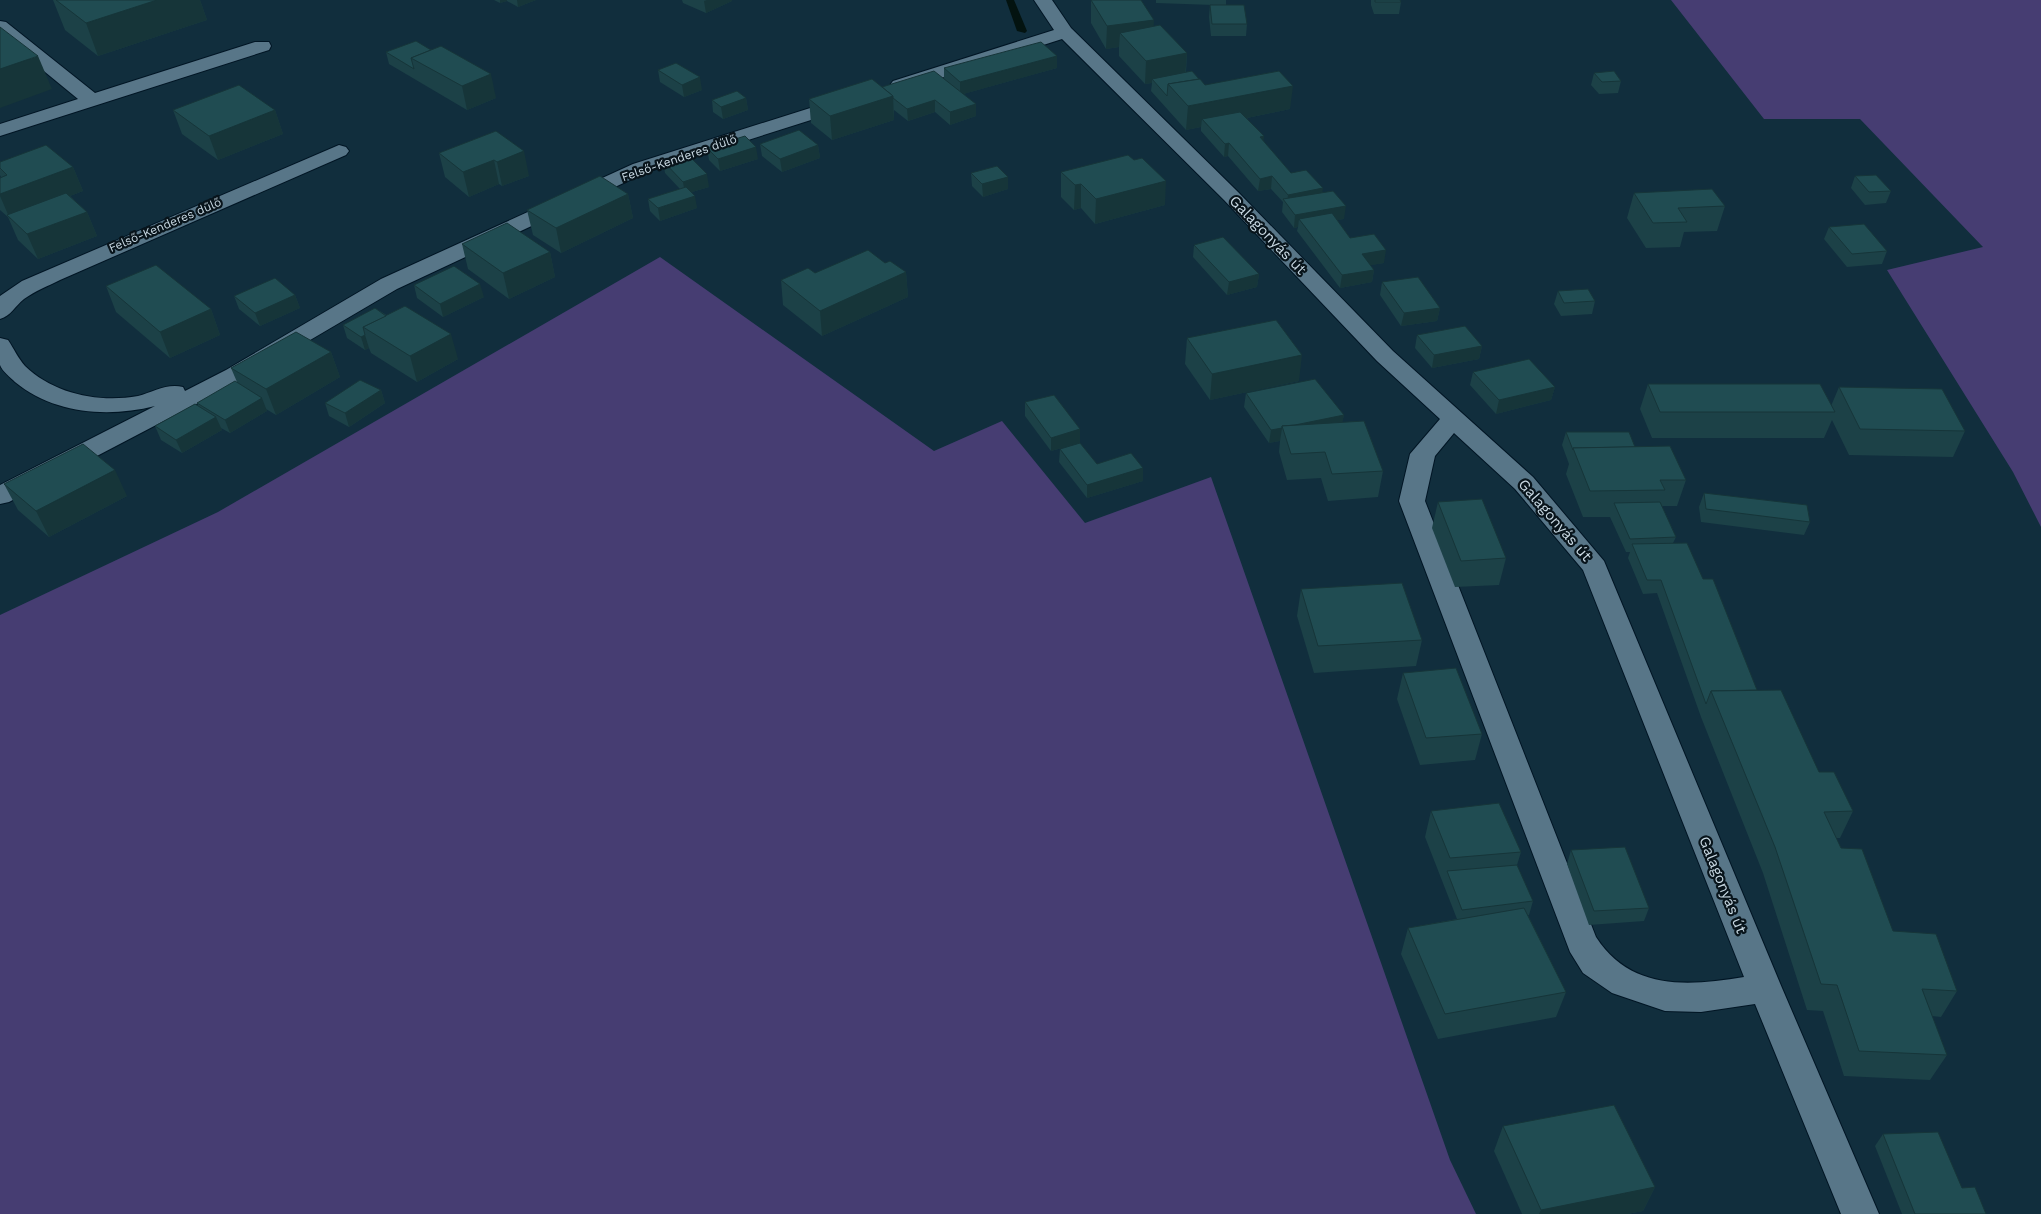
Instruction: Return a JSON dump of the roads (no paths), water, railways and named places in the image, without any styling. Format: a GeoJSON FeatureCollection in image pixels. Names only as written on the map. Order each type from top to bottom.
{"type":"FeatureCollection","features":[{"type":"Feature","properties":{"kind":"street","name":"Galagonyás út"},"geometry":{"type":"LineString","coordinates":[[1042,0],[1065,32],[1231,196],[1385,356],[1524,483],[1595,567],[1765,988],[1860,1214]]}},
{"type":"Feature","properties":{"kind":"street"},"geometry":{"type":"LineString","coordinates":[[0,26],[92,100]]}},
{"type":"Feature","properties":{"kind":"street","name":"Felső-Kenderes dűlő"},"geometry":{"type":"LineString","coordinates":[[0,496],[234,375],[389,284],[640,168],[1065,32]]}},
{"type":"Feature","properties":{"kind":"street"},"geometry":{"type":"LineString","coordinates":[[0,130],[262,46]]}},
{"type":"Feature","properties":{"kind":"street","name":"Felső-Kenderes dűlő"},"geometry":{"type":"LineString","coordinates":[[0,312],[3,305],[18,292],[52,274],[339,150]]}},
{"type":"Feature","properties":{"kind":"street","name":"Felső-Kenderes dűlő"},"geometry":{"type":"LineString","coordinates":[[0,345],[14,368],[30,381],[51,392],[81,403],[107,406],[135,404],[161,397],[201,381],[234,375]]}},
{"type":"Feature","properties":{"kind":"street"},"geometry":{"type":"LineString","coordinates":[[1452,419],[1423,454],[1412,501],[1582,942],[1595,963],[1624,983],[1665,997],[1701,998],[1765,988]]}},
{"type":"Feature","properties":{"kind":"waterway"},"geometry":{"type":"LineString","coordinates":[[1010,0],[1022,31]]}}]}
